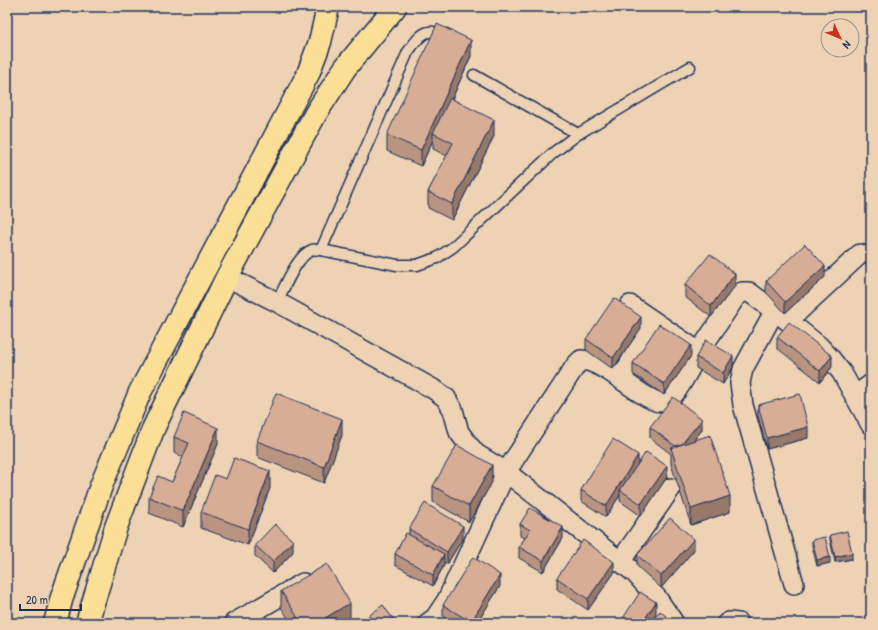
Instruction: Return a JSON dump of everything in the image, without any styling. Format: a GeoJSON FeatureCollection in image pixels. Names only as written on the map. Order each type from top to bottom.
{"type":"FeatureCollection","features":[{"type":"Feature","properties":{"kind":"main road"},"geometry":{"type":"LineString","coordinates":[[55,623],[62,597],[101,486],[140,392],[279,126],[308,74],[320,42],[328,7]]}},
{"type":"Feature","properties":{"kind":"main road"},"geometry":{"type":"LineString","coordinates":[[87,623],[116,527],[154,427],[227,276],[316,113],[345,68],[395,7]]}},
{"type":"Feature","properties":{"kind":"street"},"geometry":{"type":"LineString","coordinates":[[794,584],[743,405],[740,384],[743,369],[782,316],[860,254]]}},
{"type":"Feature","properties":{"kind":"street"},"geometry":{"type":"LineString","coordinates":[[227,276],[436,390],[446,398],[453,410],[459,432],[476,454],[506,472],[635,573],[657,598],[674,623]]}},
{"type":"Feature","properties":{"kind":"street"},"geometry":{"type":"LineString","coordinates":[[434,621],[447,600],[506,472],[576,365],[581,360],[589,361],[621,379],[653,400],[661,402],[667,401],[674,395],[699,352],[735,298],[742,292],[748,292],[782,316],[819,346],[831,359],[842,373],[871,426]]}},
{"type":"Feature","properties":{"kind":"street"},"geometry":{"type":"LineString","coordinates":[[630,306],[699,352]]}},
{"type":"Feature","properties":{"kind":"street"},"geometry":{"type":"LineString","coordinates":[[621,379],[653,321]]}},
{"type":"Feature","properties":{"kind":"street"},"geometry":{"type":"LineString","coordinates":[[855,396],[871,384]]}},
{"type":"Feature","properties":{"kind":"street"},"geometry":{"type":"LineString","coordinates":[[620,562],[671,488]]}},
{"type":"Feature","properties":{"kind":"street"},"geometry":{"type":"LineString","coordinates":[[234,623],[311,579]]}},
{"type":"Feature","properties":{"kind":"street"},"geometry":{"type":"LineString","coordinates":[[727,623],[738,623]]}},
{"type":"Feature","properties":{"kind":"lane"},"geometry":{"type":"LineString","coordinates":[[321,250],[408,52],[415,42],[423,35],[432,32],[441,35],[450,33]]}},
{"type":"Feature","properties":{"kind":"lane"},"geometry":{"type":"LineString","coordinates":[[277,302],[298,262],[305,254],[312,250],[321,250],[398,265],[417,265],[437,258],[453,248],[553,153],[578,134],[690,67]]}},
{"type":"Feature","properties":{"kind":"lane"},"geometry":{"type":"LineString","coordinates":[[474,75],[578,134]]}},
{"type":"Feature","properties":{"kind":"building"},"geometry":{"type":"Polygon","coordinates":[[[437,24],[471,40],[421,150],[387,135],[437,24]]]}},
{"type":"Feature","properties":{"kind":"building"},"geometry":{"type":"Polygon","coordinates":[[[450,98],[494,120],[452,204],[428,192],[453,143],[433,133],[450,98]]]}},
{"type":"Feature","properties":{"kind":"building"},"geometry":{"type":"Polygon","coordinates":[[[805,244],[825,266],[785,302],[766,281],[805,244]]]}},
{"type":"Feature","properties":{"kind":"building"},"geometry":{"type":"Polygon","coordinates":[[[710,254],[735,274],[711,306],[685,285],[710,254]]]}},
{"type":"Feature","properties":{"kind":"building"},"geometry":{"type":"Polygon","coordinates":[[[614,298],[641,317],[613,358],[586,339],[614,298]]]}},
{"type":"Feature","properties":{"kind":"building"},"geometry":{"type":"Polygon","coordinates":[[[789,322],[832,356],[820,371],[777,337],[789,322]]]}},
{"type":"Feature","properties":{"kind":"building"},"geometry":{"type":"Polygon","coordinates":[[[659,324],[691,345],[664,384],[633,363],[659,324]]]}},
{"type":"Feature","properties":{"kind":"building"},"geometry":{"type":"Polygon","coordinates":[[[706,340],[733,356],[723,373],[696,357],[706,340]]]}},
{"type":"Feature","properties":{"kind":"building"},"geometry":{"type":"Polygon","coordinates":[[[276,393],[342,419],[324,467],[257,441],[276,393]]]}},
{"type":"Feature","properties":{"kind":"building"},"geometry":{"type":"Polygon","coordinates":[[[800,394],[808,427],[767,438],[758,405],[800,394]]]}},
{"type":"Feature","properties":{"kind":"building"},"geometry":{"type":"Polygon","coordinates":[[[673,397],[702,419],[682,444],[675,446],[650,427],[673,397]]]}},
{"type":"Feature","properties":{"kind":"building"},"geometry":{"type":"Polygon","coordinates":[[[184,413],[218,428],[183,511],[149,497],[158,476],[172,482],[189,443],[174,437],[184,413]]]}},
{"type":"Feature","properties":{"kind":"building"},"geometry":{"type":"Polygon","coordinates":[[[710,435],[730,496],[691,509],[671,448],[710,435]]]}},
{"type":"Feature","properties":{"kind":"building"},"geometry":{"type":"Polygon","coordinates":[[[613,439],[638,455],[606,506],[581,490],[613,439]]]}},
{"type":"Feature","properties":{"kind":"building"},"geometry":{"type":"Polygon","coordinates":[[[457,445],[492,465],[469,506],[433,486],[457,445]]]}},
{"type":"Feature","properties":{"kind":"building"},"geometry":{"type":"Polygon","coordinates":[[[646,452],[667,466],[641,504],[620,490],[646,452]]]}},
{"type":"Feature","properties":{"kind":"building"},"geometry":{"type":"Polygon","coordinates":[[[234,458],[270,471],[248,529],[201,512],[215,475],[226,479],[234,458]]]}},
{"type":"Feature","properties":{"kind":"building"},"geometry":{"type":"Polygon","coordinates":[[[425,503],[463,526],[447,552],[409,529],[425,503]]]}},
{"type":"Feature","properties":{"kind":"building"},"geometry":{"type":"Polygon","coordinates":[[[530,508],[563,527],[543,561],[519,547],[530,530],[520,524],[530,508]]]}},
{"type":"Feature","properties":{"kind":"building"},"geometry":{"type":"Polygon","coordinates":[[[670,518],[694,539],[661,576],[637,555],[670,518]]]}},
{"type":"Feature","properties":{"kind":"building"},"geometry":{"type":"Polygon","coordinates":[[[275,524],[293,541],[273,562],[255,545],[275,524]]]}},
{"type":"Feature","properties":{"kind":"building"},"geometry":{"type":"Polygon","coordinates":[[[847,531],[852,553],[835,557],[830,535],[847,531]]]}},
{"type":"Feature","properties":{"kind":"building"},"geometry":{"type":"Polygon","coordinates":[[[406,533],[444,554],[433,575],[395,554],[406,533]]]}},
{"type":"Feature","properties":{"kind":"building"},"geometry":{"type":"Polygon","coordinates":[[[825,537],[830,557],[817,560],[812,540],[825,537]]]}},
{"type":"Feature","properties":{"kind":"building"},"geometry":{"type":"Polygon","coordinates":[[[583,540],[614,562],[588,599],[557,578],[583,540]]]}},
{"type":"Feature","properties":{"kind":"building"},"geometry":{"type":"Polygon","coordinates":[[[473,557],[500,575],[471,622],[443,605],[473,557]]]}},
{"type":"Feature","properties":{"kind":"building"},"geometry":{"type":"Polygon","coordinates":[[[327,564],[350,603],[317,623],[301,623],[281,591],[327,564]]]}},
{"type":"Feature","properties":{"kind":"building"},"geometry":{"type":"Polygon","coordinates":[[[640,592],[656,602],[642,623],[620,623],[640,592]]]}},
{"type":"Feature","properties":{"kind":"building"},"geometry":{"type":"Polygon","coordinates":[[[383,605],[396,623],[359,623],[383,605]]]}},
{"type":"Feature","properties":{"kind":"building"},"geometry":{"type":"Polygon","coordinates":[[[660,611],[674,623],[650,623],[660,611]]]}}]}
